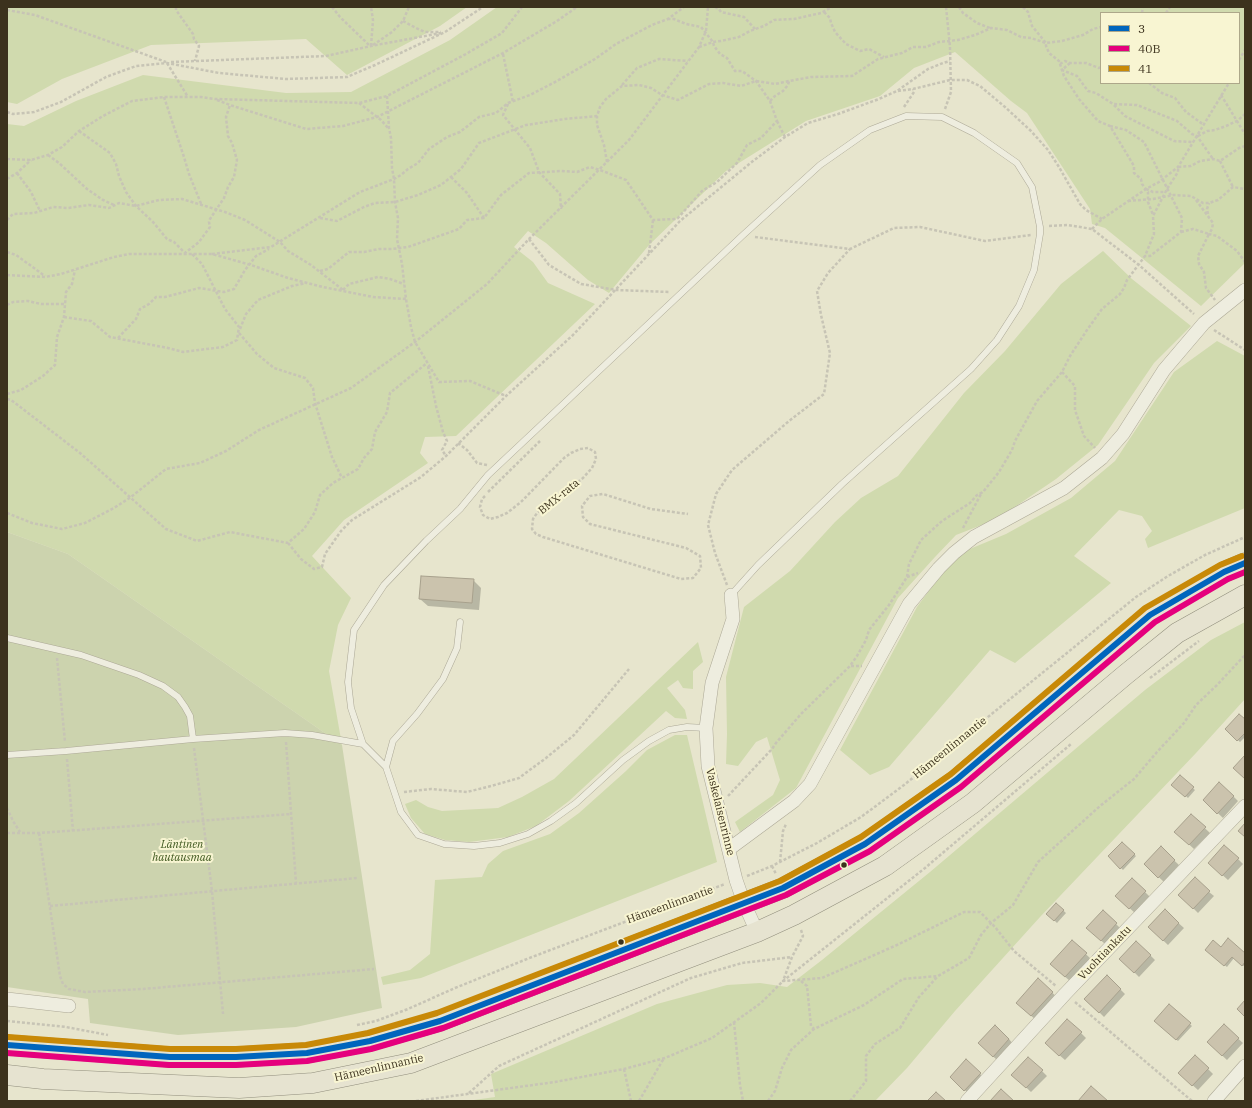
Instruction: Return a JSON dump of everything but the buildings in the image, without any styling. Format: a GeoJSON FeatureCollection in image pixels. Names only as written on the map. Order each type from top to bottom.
{"type":"FeatureCollection","features":[{"type":"Feature","properties":{"kind":"main road"},"geometry":{"type":"LineString","coordinates":[[7,1045],[170,1057],[236,1057],[307,1053],[370,1041],[440,1021],[783,888],[865,844],[956,780],[1150,615],[1224,572],[1245,563]]}},
{"type":"Feature","properties":{"kind":"main road","name":"Hämeenlinnantie"},"geometry":{"type":"LineString","coordinates":[[7,1075],[50,1079],[239,1088],[313,1083],[411,1063],[757,932],[794,915],[885,866],[973,803],[1177,633],[1245,595]]}},
{"type":"Feature","properties":{"kind":"street"},"geometry":{"type":"LineString","coordinates":[[729,849],[794,801],[810,784],[909,604],[939,568],[954,552],[974,537],[1064,488],[1102,458],[1123,434],[1164,370],[1204,323],[1245,290]]}},
{"type":"Feature","properties":{"kind":"street","name":"Vaskelaisenrinne"},"geometry":{"type":"LineString","coordinates":[[731,595],[733,619],[712,683],[706,728],[708,766],[736,880],[757,932]]}},
{"type":"Feature","properties":{"kind":"street","name":"Vuohtiankatu"},"geometry":{"type":"LineString","coordinates":[[967,1101],[1065,994],[1245,806]]}},
{"type":"Feature","properties":{"kind":"street"},"geometry":{"type":"LineString","coordinates":[[7,999],[69,1006]]}},
{"type":"Feature","properties":{"kind":"street"},"geometry":{"type":"LineString","coordinates":[[1214,1101],[1245,1066]]}},
{"type":"Feature","properties":{"kind":"lane"},"geometry":{"type":"LineString","coordinates":[[706,728],[687,727],[669,730],[649,740],[623,760],[576,803],[552,821],[528,834],[500,842],[474,846],[444,844],[418,835],[401,812],[386,767],[363,744],[351,708],[348,682],[354,630],[384,585],[426,541],[460,509],[488,475],[682,292],[820,165],[870,130],[906,116],[942,117],[974,133],[1017,163],[1032,187],[1040,230],[1034,270],[1019,306],[997,340],[971,369],[842,484],[758,565],[731,595]]}},
{"type":"Feature","properties":{"kind":"lane"},"geometry":{"type":"LineString","coordinates":[[386,767],[393,741],[417,714],[443,679],[457,648],[460,622]]}},
{"type":"Feature","properties":{"kind":"lane"},"geometry":{"type":"LineString","coordinates":[[7,638],[81,656],[139,675],[163,686],[178,697],[186,706],[190,716],[193,739]]}},
{"type":"Feature","properties":{"kind":"lane"},"geometry":{"type":"LineString","coordinates":[[7,755],[193,739],[285,733],[312,735],[363,744]]}},
{"type":"Feature","properties":{"kind":"path"},"geometry":{"type":"LineString","coordinates":[[176,7],[176,10],[193,34],[194,39],[199,46],[195,61]]}},
{"type":"Feature","properties":{"kind":"path"},"geometry":{"type":"LineString","coordinates":[[332,7],[340,17],[371,46]]}},
{"type":"Feature","properties":{"kind":"path"},"geometry":{"type":"LineString","coordinates":[[371,7],[373,20],[371,46]]}},
{"type":"Feature","properties":{"kind":"path"},"geometry":{"type":"LineString","coordinates":[[371,46],[392,32],[404,21],[409,7]]}},
{"type":"Feature","properties":{"kind":"path"},"geometry":{"type":"LineString","coordinates":[[7,10],[35,15],[167,62],[219,73],[286,79],[346,77],[445,32],[483,7]]}},
{"type":"Feature","properties":{"kind":"path"},"geometry":{"type":"LineString","coordinates":[[7,159],[31,160],[48,155],[62,147],[79,131],[103,116],[132,101],[188,97],[359,103],[387,96],[502,33],[522,7]]}},
{"type":"Feature","properties":{"kind":"path"},"geometry":{"type":"LineString","coordinates":[[215,99],[306,129],[343,126],[388,113],[504,53],[557,22],[577,7]]}},
{"type":"Feature","properties":{"kind":"path"},"geometry":{"type":"LineString","coordinates":[[118,338],[136,319],[140,310],[156,297],[165,297],[199,288],[224,292],[234,290],[245,270],[256,256],[360,192],[394,179],[418,163],[429,149],[449,136],[460,132],[479,117],[496,113],[508,103],[530,95],[557,81],[595,59],[616,44],[668,18],[684,7]]}},
{"type":"Feature","properties":{"kind":"path"},"geometry":{"type":"LineString","coordinates":[[7,514],[32,523],[62,529],[85,523],[114,508],[131,497],[166,469],[200,463],[226,452],[259,430],[315,403],[351,388],[415,342],[487,284],[529,239],[630,140],[699,47],[706,31],[708,7]]}},
{"type":"Feature","properties":{"kind":"path"},"geometry":{"type":"LineString","coordinates":[[715,7],[721,12],[744,17],[755,29]]}},
{"type":"Feature","properties":{"kind":"path"},"geometry":{"type":"LineString","coordinates":[[699,47],[713,42],[739,37],[774,20],[791,20],[824,12],[832,7]]}},
{"type":"Feature","properties":{"kind":"path"},"geometry":{"type":"LineString","coordinates":[[942,117],[951,92],[950,40],[946,7]]}},
{"type":"Feature","properties":{"kind":"path"},"geometry":{"type":"LineString","coordinates":[[959,7],[977,23],[991,28],[1007,30],[1021,37],[1031,38],[1046,43],[1062,41],[1083,35],[1093,29],[1100,27]]}},
{"type":"Feature","properties":{"kind":"path"},"geometry":{"type":"LineString","coordinates":[[1023,7],[1028,12],[1032,26],[1046,43],[1049,53],[1059,61],[1062,70],[1079,99],[1098,121],[1126,130],[1144,142],[1182,218],[1181,232]]}},
{"type":"Feature","properties":{"kind":"path"},"geometry":{"type":"LineString","coordinates":[[824,12],[830,18],[835,32],[846,44],[860,51],[869,49],[884,57]]}},
{"type":"Feature","properties":{"kind":"path"},"geometry":{"type":"LineString","coordinates":[[668,18],[701,27],[706,31],[714,46],[720,54],[726,58],[735,71],[742,71],[756,81],[770,101],[777,121],[785,137]]}},
{"type":"Feature","properties":{"kind":"path"},"geometry":{"type":"LineString","coordinates":[[404,21],[425,32],[445,32]]}},
{"type":"Feature","properties":{"kind":"path"},"geometry":{"type":"LineString","coordinates":[[622,86],[639,85],[651,88],[662,95],[678,100],[709,84],[723,83],[741,86],[756,81],[775,84],[811,77],[852,76],[878,59],[902,53],[913,47],[926,47],[938,42],[958,40],[969,37],[991,28]]}},
{"type":"Feature","properties":{"kind":"path"},"geometry":{"type":"LineString","coordinates":[[7,112],[13,114],[34,112],[61,102],[106,77],[136,66],[167,62],[326,56],[445,32]]}},
{"type":"Feature","properties":{"kind":"path"},"geometry":{"type":"LineString","coordinates":[[504,53],[513,102]]}},
{"type":"Feature","properties":{"kind":"path"},"geometry":{"type":"LineString","coordinates":[[607,163],[604,145],[597,125],[597,116],[600,107],[606,99],[622,86],[637,68],[659,59],[688,61]]}},
{"type":"Feature","properties":{"kind":"path"},"geometry":{"type":"LineString","coordinates":[[7,399],[11,400],[80,453],[166,529],[198,541],[230,532],[288,543],[301,559],[314,569],[322,567],[325,554],[341,531],[352,520],[421,477],[446,456],[506,396],[574,335],[680,221],[753,161],[785,137],[808,123],[869,103],[897,91],[928,69],[950,61]]}},
{"type":"Feature","properties":{"kind":"path"},"geometry":{"type":"LineString","coordinates":[[1060,64],[1065,61],[1070,63],[1086,63],[1100,68]]}},
{"type":"Feature","properties":{"kind":"path"},"geometry":{"type":"LineString","coordinates":[[167,62],[188,97]]}},
{"type":"Feature","properties":{"kind":"path"},"geometry":{"type":"LineString","coordinates":[[1062,70],[1070,63]]}},
{"type":"Feature","properties":{"kind":"path"},"geometry":{"type":"LineString","coordinates":[[1062,70],[1077,76],[1088,91],[1096,93],[1113,104],[1126,116],[1174,141],[1194,142]]}},
{"type":"Feature","properties":{"kind":"path"},"geometry":{"type":"LineString","coordinates":[[897,91],[913,89],[950,80],[967,80],[980,86],[1022,121],[1048,150],[1080,204],[1086,210],[1102,219]]}},
{"type":"Feature","properties":{"kind":"path"},"geometry":{"type":"LineString","coordinates":[[770,101],[788,85],[789,81]]}},
{"type":"Feature","properties":{"kind":"path"},"geometry":{"type":"LineString","coordinates":[[1150,84],[1162,93],[1175,98],[1186,112],[1204,125]]}},
{"type":"Feature","properties":{"kind":"path"},"geometry":{"type":"LineString","coordinates":[[1092,229],[1102,219],[1163,179],[1178,167],[1228,84]]}},
{"type":"Feature","properties":{"kind":"path"},"geometry":{"type":"LineString","coordinates":[[899,119],[914,92],[913,89]]}},
{"type":"Feature","properties":{"kind":"path"},"geometry":{"type":"LineString","coordinates":[[1221,95],[1245,134]]}},
{"type":"Feature","properties":{"kind":"path"},"geometry":{"type":"LineString","coordinates":[[387,96],[395,202],[398,218],[397,239],[402,264],[406,299],[415,342],[439,382],[470,381],[506,396]]}},
{"type":"Feature","properties":{"kind":"path"},"geometry":{"type":"LineString","coordinates":[[164,98],[189,174],[202,206]]}},
{"type":"Feature","properties":{"kind":"path"},"geometry":{"type":"LineString","coordinates":[[359,103],[389,128]]}},
{"type":"Feature","properties":{"kind":"path"},"geometry":{"type":"LineString","coordinates":[[508,103],[502,115],[530,148],[539,172],[560,194],[561,209]]}},
{"type":"Feature","properties":{"kind":"path"},"geometry":{"type":"LineString","coordinates":[[1113,104],[1137,105],[1177,121],[1192,134],[1197,136],[1213,159]]}},
{"type":"Feature","properties":{"kind":"path"},"geometry":{"type":"LineString","coordinates":[[185,253],[199,242],[210,227],[210,218],[234,177],[237,160],[232,143],[228,136],[226,113],[230,105]]}},
{"type":"Feature","properties":{"kind":"path"},"geometry":{"type":"LineString","coordinates":[[1197,136],[1237,121],[1245,114]]}},
{"type":"Feature","properties":{"kind":"path"},"geometry":{"type":"LineString","coordinates":[[319,218],[337,221],[375,203],[395,202],[418,195],[441,185],[461,169],[479,144],[514,130],[550,121],[597,116]]}},
{"type":"Feature","properties":{"kind":"path"},"geometry":{"type":"LineString","coordinates":[[653,220],[678,218],[702,191],[717,182],[736,162],[746,145],[761,138],[777,121]]}},
{"type":"Feature","properties":{"kind":"path"},"geometry":{"type":"LineString","coordinates":[[962,530],[983,492],[1000,472],[1037,401],[1062,372],[1070,356],[1099,313],[1120,294],[1127,280],[1145,256],[1154,234],[1153,216],[1148,200],[1148,192],[1141,179],[1134,172],[1134,166],[1110,126]]}},
{"type":"Feature","properties":{"kind":"path"},"geometry":{"type":"LineString","coordinates":[[79,131],[110,153],[116,164],[119,176],[126,192],[136,206],[153,222],[167,239],[174,242],[185,253]]}},
{"type":"Feature","properties":{"kind":"path"},"geometry":{"type":"LineString","coordinates":[[1220,161],[1239,148],[1245,146]]}},
{"type":"Feature","properties":{"kind":"path"},"geometry":{"type":"LineString","coordinates":[[48,155],[87,189],[102,200],[114,205]]}},
{"type":"Feature","properties":{"kind":"path"},"geometry":{"type":"LineString","coordinates":[[1178,167],[1191,166],[1200,161],[1213,159],[1220,161],[1233,187]]}},
{"type":"Feature","properties":{"kind":"path"},"geometry":{"type":"LineString","coordinates":[[7,179],[17,173],[31,160]]}},
{"type":"Feature","properties":{"kind":"path"},"geometry":{"type":"LineString","coordinates":[[320,272],[328,269],[349,252],[364,252],[379,249],[408,247],[460,229],[467,220],[484,218],[501,195],[529,173],[561,171],[577,172],[590,167],[626,180],[653,220],[649,254]]}},
{"type":"Feature","properties":{"kind":"path"},"geometry":{"type":"LineString","coordinates":[[1153,216],[1178,172],[1178,167]]}},
{"type":"Feature","properties":{"kind":"path"},"geometry":{"type":"LineString","coordinates":[[17,173],[31,192],[40,211]]}},
{"type":"Feature","properties":{"kind":"path"},"geometry":{"type":"LineString","coordinates":[[452,177],[467,193],[484,218]]}},
{"type":"Feature","properties":{"kind":"path"},"geometry":{"type":"LineString","coordinates":[[1128,201],[1148,200],[1171,196],[1191,196],[1203,203],[1209,203],[1218,200],[1233,187]]}},
{"type":"Feature","properties":{"kind":"path"},"geometry":{"type":"LineString","coordinates":[[1233,187],[1245,189]]}},
{"type":"Feature","properties":{"kind":"path"},"geometry":{"type":"LineString","coordinates":[[1146,189],[1153,192],[1167,190]]}},
{"type":"Feature","properties":{"kind":"path"},"geometry":{"type":"LineString","coordinates":[[7,220],[14,214],[30,213],[53,207],[68,208],[89,205],[109,208],[119,203],[136,206],[159,200],[182,199],[245,220],[280,242],[288,251],[305,261],[343,290]]}},
{"type":"Feature","properties":{"kind":"path"},"geometry":{"type":"LineString","coordinates":[[1195,199],[1213,225],[1198,256],[1199,264],[1204,272],[1206,288],[1222,308]]}},
{"type":"Feature","properties":{"kind":"path"},"geometry":{"type":"LineString","coordinates":[[1208,216],[1207,209],[1209,203]]}},
{"type":"Feature","properties":{"kind":"path"},"geometry":{"type":"LineString","coordinates":[[731,595],[715,553],[708,525],[716,494],[732,470],[824,394],[830,353],[817,291],[828,273],[850,249],[894,228],[920,227],[985,241],[1068,225],[1092,229],[1139,265],[1204,323],[1245,350]]}},
{"type":"Feature","properties":{"kind":"path"},"geometry":{"type":"LineString","coordinates":[[1145,256],[1150,256],[1181,232],[1193,229],[1217,236],[1237,251],[1245,262]]}},
{"type":"Feature","properties":{"kind":"path"},"geometry":{"type":"LineString","coordinates":[[742,236],[850,249]]}},
{"type":"Feature","properties":{"kind":"path"},"geometry":{"type":"LineString","coordinates":[[529,239],[549,265],[581,284],[616,290],[682,292]]}},
{"type":"Feature","properties":{"kind":"path"},"geometry":{"type":"LineString","coordinates":[[7,275],[45,277],[114,256],[129,254],[212,254],[272,247]]}},
{"type":"Feature","properties":{"kind":"path"},"geometry":{"type":"LineString","coordinates":[[7,252],[16,255],[45,277]]}},
{"type":"Feature","properties":{"kind":"path"},"geometry":{"type":"LineString","coordinates":[[64,317],[91,321],[110,337],[182,352],[223,347],[237,340],[239,327],[225,309],[202,264],[192,254]]}},
{"type":"Feature","properties":{"kind":"path"},"geometry":{"type":"LineString","coordinates":[[212,254],[288,278],[343,290],[357,295],[406,299]]}},
{"type":"Feature","properties":{"kind":"path"},"geometry":{"type":"LineString","coordinates":[[7,394],[21,390],[43,376],[55,364],[57,337],[64,317],[66,292],[72,284],[75,269]]}},
{"type":"Feature","properties":{"kind":"path"},"geometry":{"type":"LineString","coordinates":[[343,290],[349,284],[378,277],[404,284]]}},
{"type":"Feature","properties":{"kind":"path"},"geometry":{"type":"LineString","coordinates":[[238,333],[246,314],[258,300],[292,286],[308,283]]}},
{"type":"Feature","properties":{"kind":"path"},"geometry":{"type":"LineString","coordinates":[[7,305],[13,302],[28,301],[41,304],[66,304]]}},
{"type":"Feature","properties":{"kind":"path"},"geometry":{"type":"LineString","coordinates":[[238,333],[257,354],[274,368],[305,378],[312,388],[315,403],[332,457],[342,478]]}},
{"type":"Feature","properties":{"kind":"path"},"geometry":{"type":"LineString","coordinates":[[427,363],[436,406],[447,441],[442,450],[446,456]]}},
{"type":"Feature","properties":{"kind":"path"},"geometry":{"type":"LineString","coordinates":[[288,543],[304,529],[315,512],[320,495],[333,483],[358,469],[364,458],[372,449],[375,432],[387,412],[390,393],[427,363]]}},
{"type":"Feature","properties":{"kind":"path"},"geometry":{"type":"LineString","coordinates":[[1062,372],[1074,386],[1075,410],[1084,436],[1102,458]]}},
{"type":"Feature","properties":{"kind":"path","name":"BMX-rata"},"geometry":{"type":"LineString","coordinates":[[544,437],[482,499],[480,507],[483,515],[490,519],[498,518],[507,514],[521,502],[564,458],[580,449],[588,448],[595,452],[596,459],[592,468],[583,478],[537,513],[533,519],[532,528],[536,534],[682,579],[693,578],[701,568],[700,556],[686,548],[590,524],[583,517],[582,506],[590,496],[603,494],[650,509],[688,514]]}},
{"type":"Feature","properties":{"kind":"path"},"geometry":{"type":"LineString","coordinates":[[458,443],[467,450],[477,462],[487,465],[499,465]]}},
{"type":"Feature","properties":{"kind":"path"},"geometry":{"type":"LineString","coordinates":[[718,806],[772,749],[801,714],[850,666],[858,656],[870,630],[889,605],[907,577],[909,564],[921,540],[936,526],[983,492]]}},
{"type":"Feature","properties":{"kind":"path","name":"Hämeenlinnantie"},"geometry":{"type":"LineString","coordinates":[[356,1026],[376,1021],[408,1009],[532,957],[736,880],[780,862],[817,842],[861,817],[904,785],[1136,597],[1168,576],[1205,555],[1245,537]]}},
{"type":"Feature","properties":{"kind":"path"},"geometry":{"type":"LineString","coordinates":[[56,649],[74,830]]}},
{"type":"Feature","properties":{"kind":"path"},"geometry":{"type":"LineString","coordinates":[[850,1101],[866,1081],[866,1056],[875,1044],[900,1028],[919,997],[938,976],[969,958],[981,935],[991,923],[1013,905],[1038,862],[1100,806],[1134,779],[1184,723],[1196,704],[1217,685],[1245,655]]}},
{"type":"Feature","properties":{"kind":"path"},"geometry":{"type":"LineString","coordinates":[[395,793],[430,788],[467,792],[519,778],[574,735],[629,669]]}},
{"type":"Feature","properties":{"kind":"path"},"geometry":{"type":"LineString","coordinates":[[285,733],[296,883]]}},
{"type":"Feature","properties":{"kind":"path"},"geometry":{"type":"LineString","coordinates":[[193,739],[212,891],[223,1014]]}},
{"type":"Feature","properties":{"kind":"path"},"geometry":{"type":"LineString","coordinates":[[780,862],[783,831],[794,801]]}},
{"type":"Feature","properties":{"kind":"path"},"geometry":{"type":"LineString","coordinates":[[7,808],[20,832]]}},
{"type":"Feature","properties":{"kind":"path"},"geometry":{"type":"LineString","coordinates":[[7,833],[39,833],[291,814]]}},
{"type":"Feature","properties":{"kind":"path"},"geometry":{"type":"LineString","coordinates":[[39,833],[60,976],[63,984],[69,989],[79,992],[92,992],[220,983],[374,969]]}},
{"type":"Feature","properties":{"kind":"path"},"geometry":{"type":"LineString","coordinates":[[50,906],[357,878]]}},
{"type":"Feature","properties":{"kind":"path"},"geometry":{"type":"LineString","coordinates":[[801,928],[803,936],[782,981],[801,981],[822,978],[897,945],[964,912],[980,912],[1014,951],[1192,1101]]}},
{"type":"Feature","properties":{"kind":"path"},"geometry":{"type":"LineString","coordinates":[[468,1094],[505,1062],[569,1035],[691,978],[742,963],[792,957]]}},
{"type":"Feature","properties":{"kind":"path"},"geometry":{"type":"LineString","coordinates":[[768,1101],[775,1091],[782,1068],[791,1050],[814,1029],[864,1005],[903,980],[938,976]]}},
{"type":"Feature","properties":{"kind":"path"},"geometry":{"type":"LineString","coordinates":[[801,981],[807,986],[811,1026],[814,1029]]}},
{"type":"Feature","properties":{"kind":"path"},"geometry":{"type":"LineString","coordinates":[[7,1021],[66,1027],[110,1035]]}},
{"type":"Feature","properties":{"kind":"path"},"geometry":{"type":"LineString","coordinates":[[734,1022],[743,1101]]}},
{"type":"Feature","properties":{"kind":"path"},"geometry":{"type":"LineString","coordinates":[[639,1101],[665,1058]]}},
{"type":"Feature","properties":{"kind":"path"},"geometry":{"type":"LineString","coordinates":[[624,1069],[631,1101]]}},
{"type":"Feature","properties":{"kind":"green space"},"geometry":{"type":"Polygon","coordinates":[[[7,7],[467,7],[440,26],[347,75],[306,39],[151,45],[62,79],[17,104],[7,102],[7,7]]]}},
{"type":"Feature","properties":{"kind":"green space"},"geometry":{"type":"Polygon","coordinates":[[[497,7],[1245,7],[1245,263],[1201,306],[1105,228],[1092,224],[1090,209],[1027,113],[955,52],[914,68],[880,96],[806,121],[726,171],[649,245],[609,293],[588,280],[546,243],[528,231],[514,247],[533,262],[548,283],[595,304],[456,436],[425,437],[420,453],[428,463],[344,520],[312,556],[351,598],[338,625],[329,671],[342,745],[68,554],[7,532],[7,124],[24,126],[76,101],[143,75],[286,93],[351,92],[450,40],[497,7]]]}},
{"type":"Feature","properties":{"kind":"green space"},"geometry":{"type":"Polygon","coordinates":[[[1103,251],[1132,279],[1191,326],[1154,363],[1098,445],[1056,479],[997,519],[956,535],[898,598],[796,788],[740,832],[735,822],[773,795],[780,780],[767,737],[756,742],[738,766],[726,764],[726,677],[744,607],[790,571],[835,522],[861,498],[898,476],[964,393],[1005,351],[1061,284],[1103,251]]]}},
{"type":"Feature","properties":{"kind":"green space"},"geometry":{"type":"Polygon","coordinates":[[[1217,341],[1245,356],[1245,508],[1148,548],[1145,539],[1152,531],[1142,516],[1119,510],[1074,556],[1111,583],[1015,663],[990,650],[889,767],[870,775],[840,750],[917,607],[948,565],[965,551],[1006,534],[1071,498],[1115,461],[1174,372],[1217,341]]]}},
{"type":"Feature","properties":{"kind":"green space","name":"Läntinen hautausmaa"},"geometry":{"type":"Polygon","coordinates":[[[7,532],[68,554],[342,745],[382,1008],[296,1027],[178,1035],[90,1023],[88,999],[7,987],[7,532]]]}},
{"type":"Feature","properties":{"kind":"green space"},"geometry":{"type":"Polygon","coordinates":[[[1245,622],[1245,699],[1196,753],[1040,917],[955,1011],[907,1068],[875,1101],[467,1101],[495,1097],[491,1074],[657,1004],[727,985],[760,983],[787,987],[930,872],[1145,690],[1211,640],[1245,622]]]}},
{"type":"Feature","properties":{"kind":"green space"},"geometry":{"type":"Polygon","coordinates":[[[698,642],[703,662],[693,671],[693,689],[683,688],[678,680],[667,688],[685,710],[687,719],[675,718],[666,711],[569,801],[536,826],[508,837],[469,842],[445,840],[425,834],[411,818],[405,804],[416,800],[428,807],[442,811],[498,808],[522,797],[554,779],[698,642]]]}},
{"type":"Feature","properties":{"kind":"green space"},"geometry":{"type":"Polygon","coordinates":[[[675,735],[687,735],[717,862],[421,978],[383,985],[381,977],[410,970],[430,954],[435,880],[482,877],[488,864],[503,851],[550,834],[579,813],[647,750],[675,735]]]}},
{"type":"Feature","properties":{"kind":"transit line","name":"41"},"geometry":{"type":"LineString","coordinates":[[8,1037],[170,1049],[236,1049],[306,1045],[368,1033],[437,1013],[780,881],[861,837],[951,774],[1145,608],[1220,565],[1242,556]]}},
{"type":"Feature","properties":{"kind":"transit line","name":"3"},"geometry":{"type":"LineString","coordinates":[[7,1045],[170,1057],[236,1057],[307,1053],[370,1041],[440,1021],[783,888],[865,844],[956,780],[1150,615],[1224,572],[1245,563]]}},
{"type":"Feature","properties":{"kind":"transit line","name":"40B"},"geometry":{"type":"LineString","coordinates":[[7,1053],[169,1065],[236,1065],[307,1061],[371,1049],[443,1028],[786,895],[870,851],[961,787],[1155,622],[1228,579],[1245,572]]}}]}
